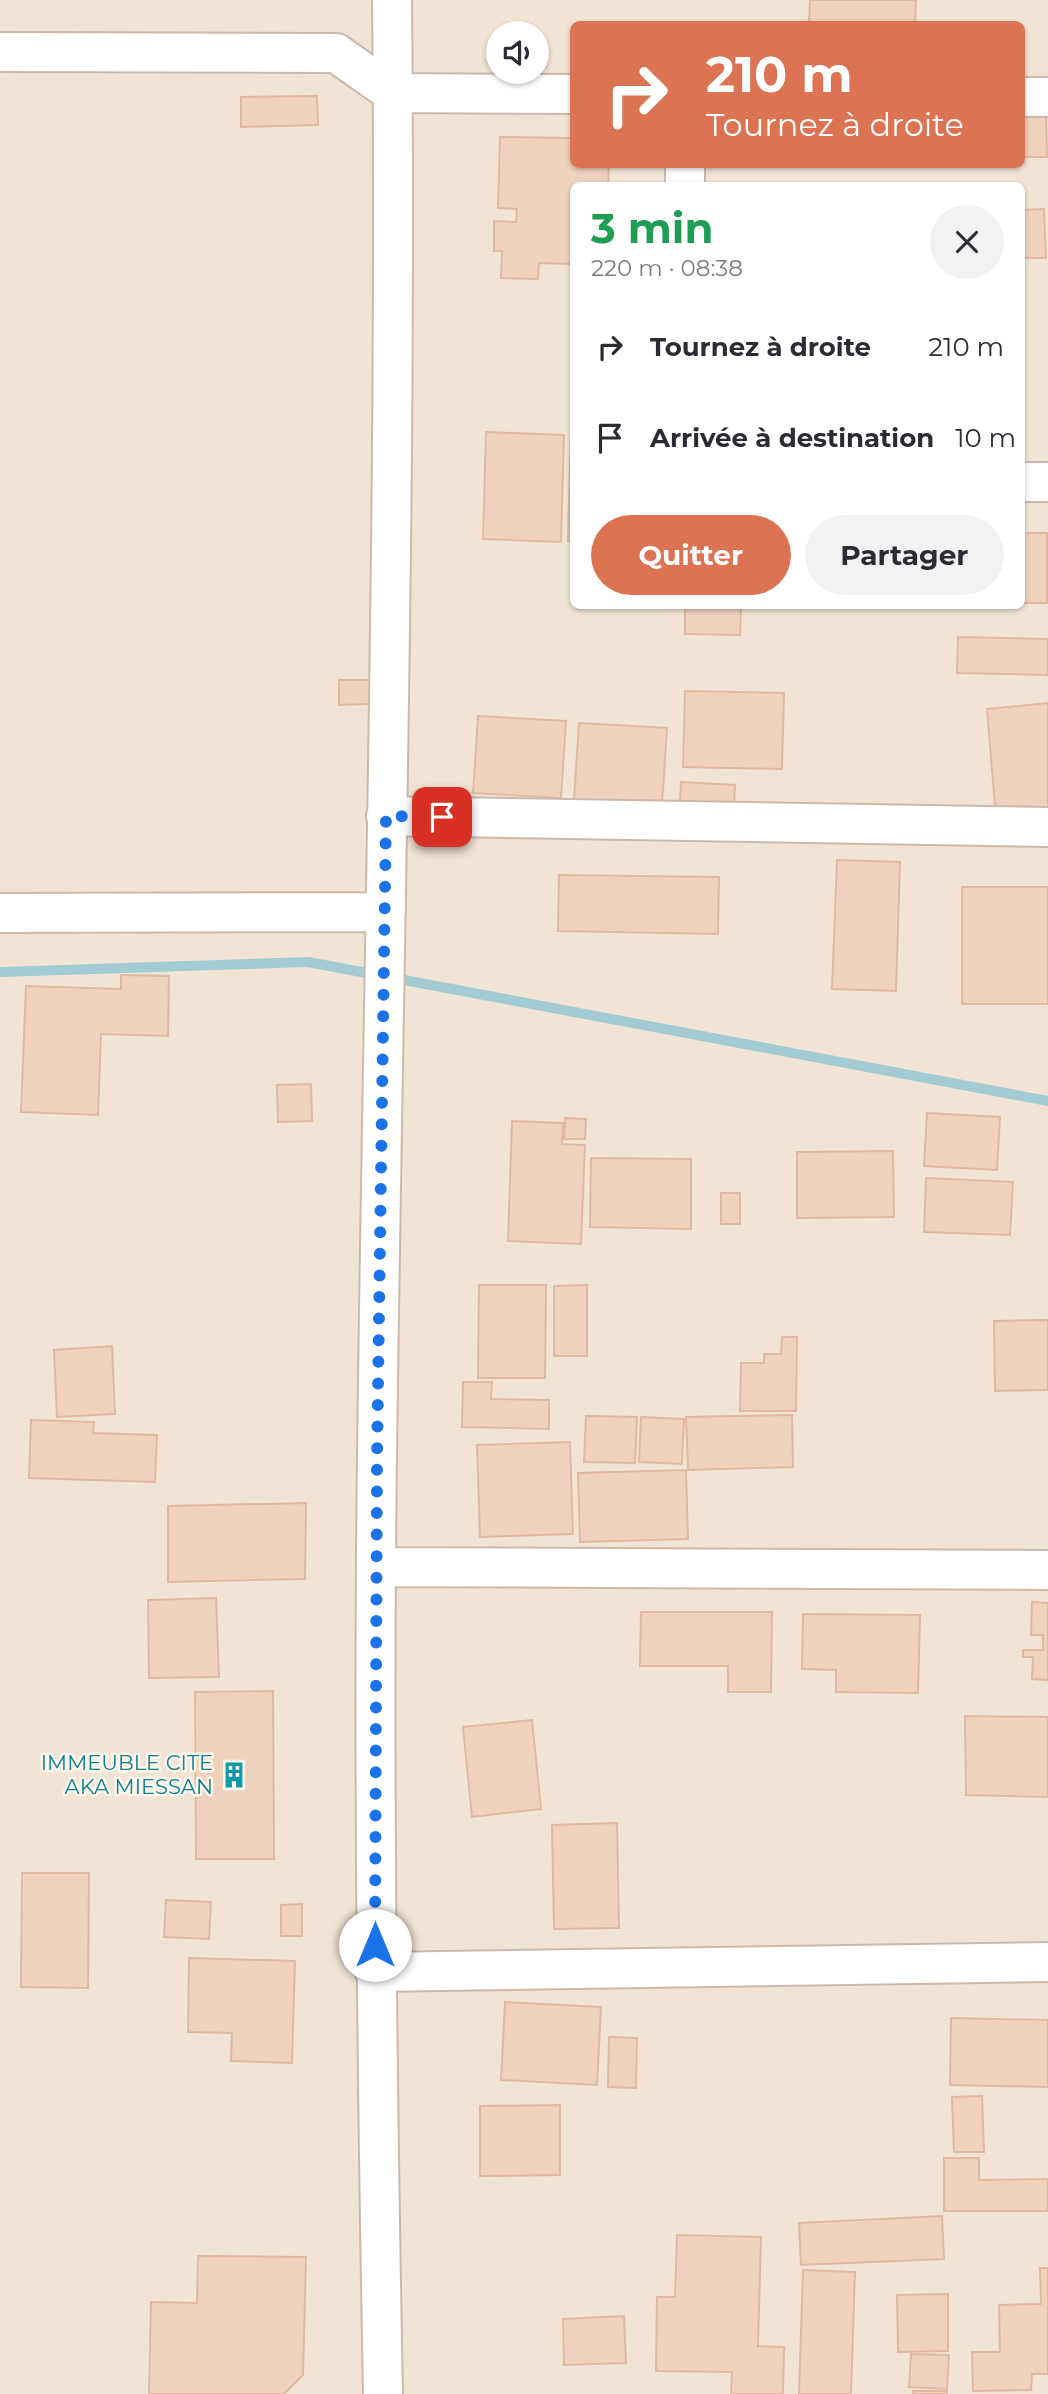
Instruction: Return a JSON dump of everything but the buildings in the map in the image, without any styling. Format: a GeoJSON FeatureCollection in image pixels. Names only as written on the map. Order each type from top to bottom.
{"type":"FeatureCollection","features":[{"type":"Feature","properties":{"kind":"street"},"geometry":{"type":"LineString","coordinates":[[383,2394],[375,1972],[376,1567],[386,912],[392,0]]}},
{"type":"Feature","properties":{"kind":"street"},"geometry":{"type":"LineString","coordinates":[[0,52],[336,52],[393,93],[570,94]]}},
{"type":"Feature","properties":{"kind":"street"},"geometry":{"type":"LineString","coordinates":[[1025,97],[1048,97]]}},
{"type":"Feature","properties":{"kind":"street"},"geometry":{"type":"LineString","coordinates":[[1025,482],[1048,482]]}},
{"type":"Feature","properties":{"kind":"street"},"geometry":{"type":"LineString","coordinates":[[386,816],[1048,827]]}},
{"type":"Feature","properties":{"kind":"street"},"geometry":{"type":"LineString","coordinates":[[0,913],[386,912]]}},
{"type":"Feature","properties":{"kind":"street"},"geometry":{"type":"LineString","coordinates":[[376,1567],[1048,1570]]}},
{"type":"Feature","properties":{"kind":"street"},"geometry":{"type":"LineString","coordinates":[[375,1972],[1048,1962]]}},
{"type":"Feature","properties":{"kind":"shaded area"},"geometry":{"type":"Polygon","coordinates":[[[0,0],[1048,0],[1048,2394],[0,2394],[0,0]]]}},
{"type":"Feature","properties":{"kind":"waterway"},"geometry":{"type":"LineString","coordinates":[[0,972],[308,962],[1048,1101]]}},
{"type":"Feature","properties":{"kind":"place","name":"IMMEUBLE CITE AKA MIESSAN"},"geometry":{"type":"Point","coordinates":[234,1775]}},
{"type":"Feature","properties":{"kind":"route"},"geometry":{"type":"LineString","coordinates":[[375,1945],[377,1460],[386,816],[442,817]]}}]}
